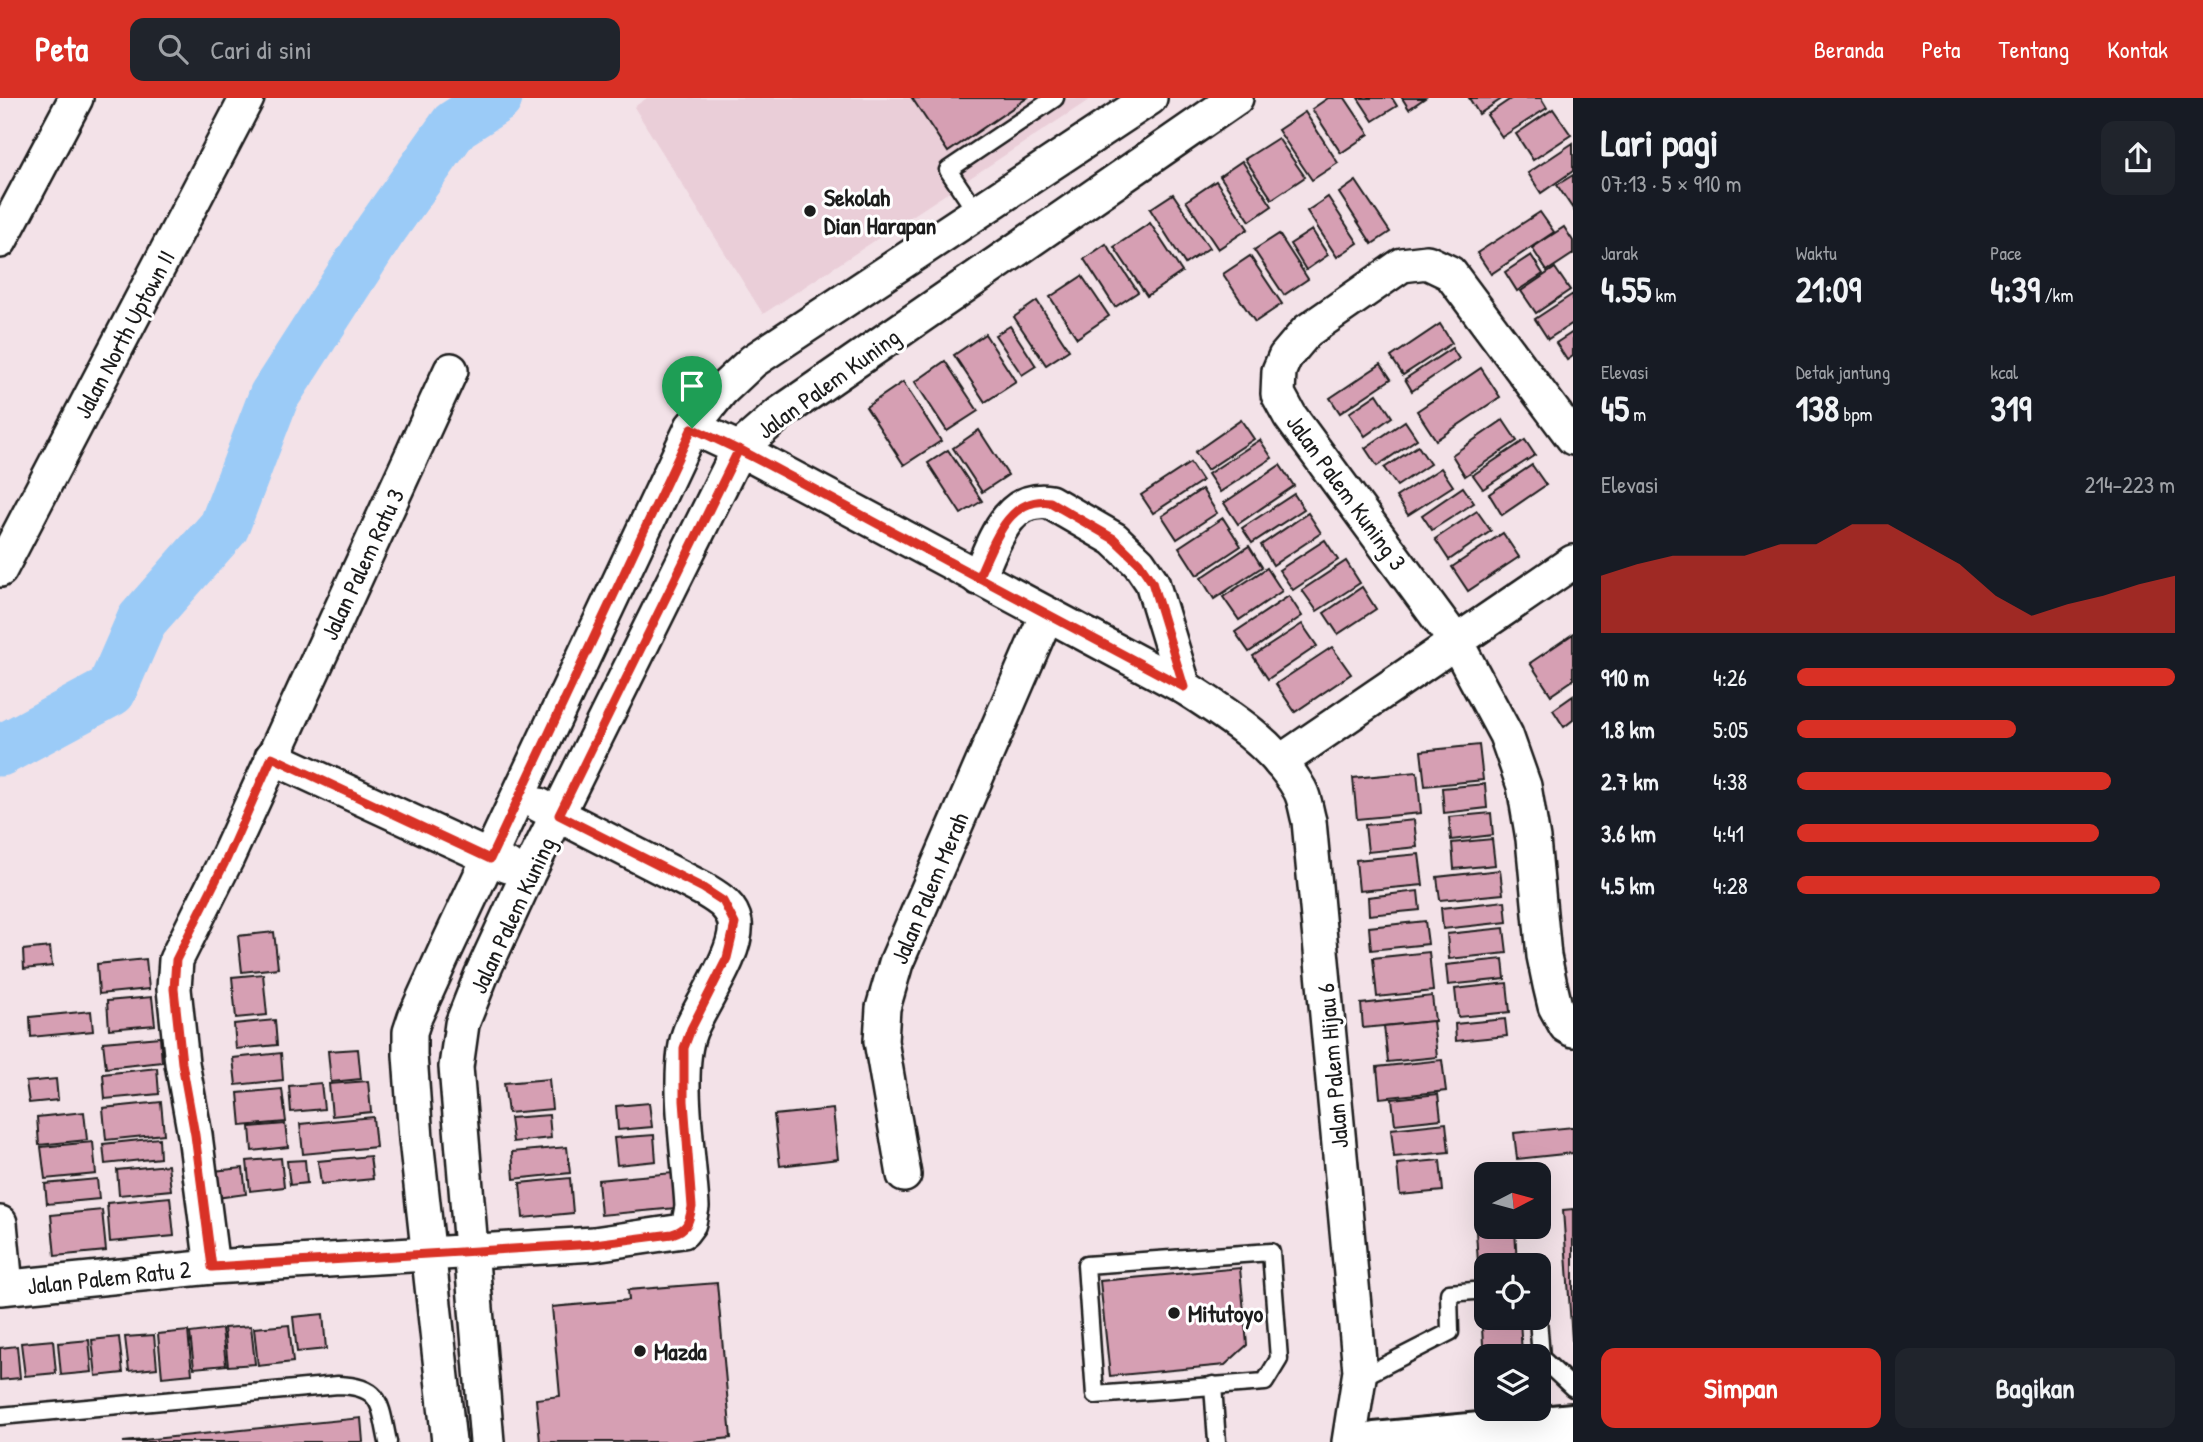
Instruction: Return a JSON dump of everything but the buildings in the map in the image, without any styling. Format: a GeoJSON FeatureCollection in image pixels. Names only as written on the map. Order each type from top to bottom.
{"type":"FeatureCollection","features":[{"type":"Feature","properties":{"kind":"street"},"geometry":{"type":"LineString","coordinates":[[0,241],[76,98]]}},
{"type":"Feature","properties":{"kind":"street","name":"Jalan North Uptown II"},"geometry":{"type":"LineString","coordinates":[[0,570],[247,98]]}},
{"type":"Feature","properties":{"kind":"street","name":"Jalan Palem Kuning"},"geometry":{"type":"LineString","coordinates":[[449,1442],[416,1139],[410,1032],[444,951],[490,859],[692,428],[721,391],[753,361],[1150,98]]}},
{"type":"Feature","properties":{"kind":"street","name":"Jalan Palem Kuning"},"geometry":{"type":"LineString","coordinates":[[487,1442],[456,1067],[463,1024],[481,976],[528,874],[739,449],[779,414],[1236,98]]}},
{"type":"Feature","properties":{"kind":"street","name":"Jalan Palem Kuning 3"},"geometry":{"type":"LineString","coordinates":[[1573,438],[1450,273],[1427,262],[1402,265],[1307,331],[1284,357],[1279,371],[1278,394],[1290,416],[1456,642],[1506,735],[1519,768],[1533,839],[1544,956],[1555,1006],[1566,1026],[1573,1030]]}},
{"type":"Feature","properties":{"kind":"street","name":"Jalan Palem Ratu 3"},"geometry":{"type":"LineString","coordinates":[[212,1267],[195,1135],[182,1063],[174,989],[176,960],[227,858],[451,370]]}},
{"type":"Feature","properties":{"kind":"street","name":"Jalan Palem Hijau 6"},"geometry":{"type":"LineString","coordinates":[[692,428],[739,449],[1184,687],[1238,722],[1280,762],[1301,791],[1309,821],[1360,1378],[1374,1442]]}},
{"type":"Feature","properties":{"kind":"street"},"geometry":{"type":"LineString","coordinates":[[978,578],[1003,524],[1013,512],[1038,500],[1050,502],[1114,539],[1139,563],[1152,582],[1184,687]]}},
{"type":"Feature","properties":{"kind":"street"},"geometry":{"type":"LineString","coordinates":[[1280,762],[1573,562]]}},
{"type":"Feature","properties":{"kind":"street","name":"Jalan Palem Merah"},"geometry":{"type":"LineString","coordinates":[[904,1175],[881,1041],[883,1008],[897,963],[1047,614]]}},
{"type":"Feature","properties":{"kind":"street"},"geometry":{"type":"LineString","coordinates":[[272,757],[490,859],[528,874]]}},
{"type":"Feature","properties":{"kind":"street"},"geometry":{"type":"LineString","coordinates":[[519,796],[559,815]]}},
{"type":"Feature","properties":{"kind":"street","name":"Jalan Palem Ratu 2"},"geometry":{"type":"LineString","coordinates":[[3,1288],[212,1267],[594,1244],[683,1231],[689,1223],[692,1207],[684,1101],[684,1048],[727,958],[735,924],[723,901],[703,888],[559,815]]}},
{"type":"Feature","properties":{"kind":"street"},"geometry":{"type":"LineString","coordinates":[[0,1223],[3,1288]]}},
{"type":"Feature","properties":{"kind":"street"},"geometry":{"type":"LineString","coordinates":[[1374,1442],[1573,1423]]}},
{"type":"Feature","properties":{"kind":"lane"},"geometry":{"type":"LineString","coordinates":[[977,213],[948,170],[1055,98]]}},
{"type":"Feature","properties":{"kind":"lane"},"geometry":{"type":"LineString","coordinates":[[1271,1252],[1279,1359],[1265,1382],[1213,1385],[1095,1395],[1086,1265],[1271,1252]]}},
{"type":"Feature","properties":{"kind":"lane"},"geometry":{"type":"LineString","coordinates":[[1360,1378],[1450,1332],[1449,1293],[1474,1291]]}},
{"type":"Feature","properties":{"kind":"lane"},"geometry":{"type":"LineString","coordinates":[[1539,1330],[1541,1357],[1573,1388]]}},
{"type":"Feature","properties":{"kind":"lane"},"geometry":{"type":"LineString","coordinates":[[0,1416],[338,1385],[358,1386],[373,1394],[381,1406],[388,1442]]}},
{"type":"Feature","properties":{"kind":"lane"},"geometry":{"type":"LineString","coordinates":[[1213,1385],[1217,1442]]}},
{"type":"Feature","properties":{"kind":"shaded area","name":"Sekolah Dian Harapan"},"geometry":{"type":"Polygon","coordinates":[[[647,98],[1092,98],[763,314],[634,107],[647,98]]]}},
{"type":"Feature","properties":{"kind":"waterway"},"geometry":{"type":"LineString","coordinates":[[0,751],[111,691],[142,620],[224,527],[274,396],[380,231],[455,125],[497,98]]}},
{"type":"Feature","properties":{"kind":"place","name":"Sekolah Dian Harapan"},"geometry":{"type":"Point","coordinates":[810,211]}},
{"type":"Feature","properties":{"kind":"place","name":"Mitutoyo"},"geometry":{"type":"Point","coordinates":[1174,1313]}},
{"type":"Feature","properties":{"kind":"place","name":"Mazda"},"geometry":{"type":"Point","coordinates":[640,1351]}},
{"type":"Feature","properties":{"kind":"route"},"geometry":{"type":"LineString","coordinates":[[692,428],[490,859],[272,757],[227,858],[176,960],[174,989],[182,1063],[195,1135],[212,1267],[594,1244],[672,1234],[683,1231],[689,1223],[692,1207],[684,1101],[684,1048],[727,958],[734,935],[732,914],[723,901],[703,888],[559,815],[739,449],[978,578],[1003,524],[1013,512],[1038,500],[1050,502],[1114,539],[1139,563],[1152,582],[1184,687],[978,578],[898,535],[739,449],[692,428]]}}]}
